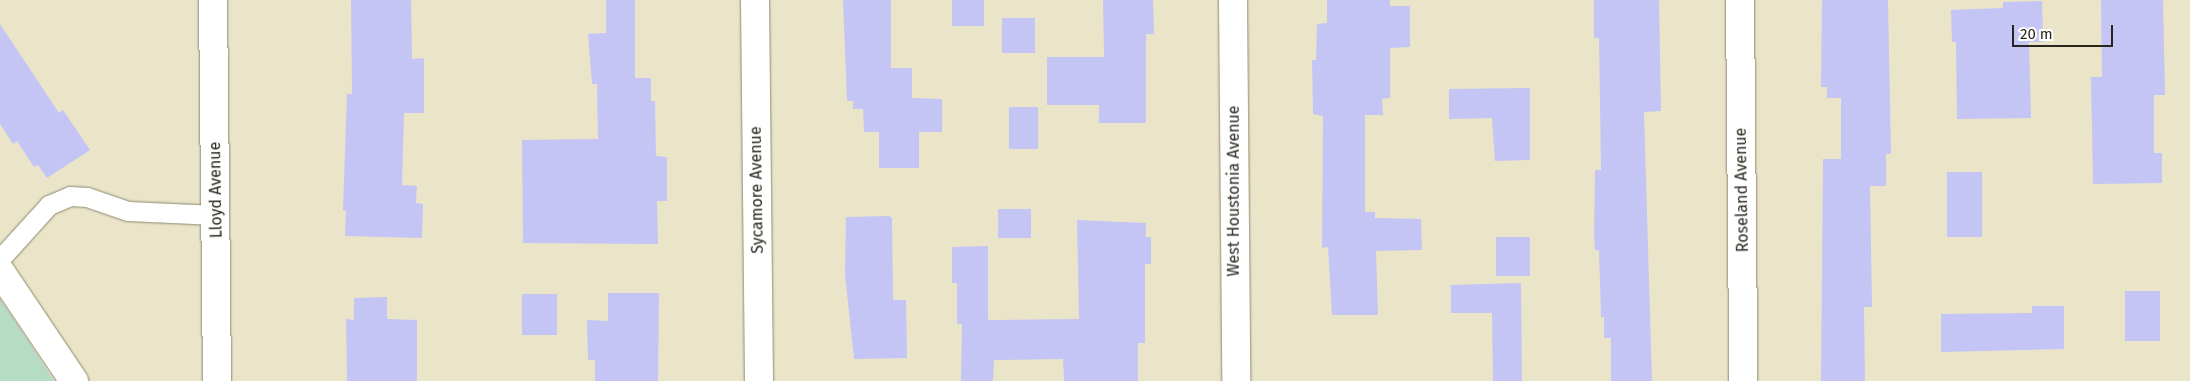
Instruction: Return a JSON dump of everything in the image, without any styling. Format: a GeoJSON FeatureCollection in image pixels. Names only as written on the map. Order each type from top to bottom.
{"type":"FeatureCollection","features":[{"type":"Feature","properties":{"kind":"street","name":"Lloyd Avenue"},"geometry":{"type":"LineString","coordinates":[[213,0],[217,381]]}},
{"type":"Feature","properties":{"kind":"street","name":"Sycamore Avenue"},"geometry":{"type":"LineString","coordinates":[[755,0],[759,381]]}},
{"type":"Feature","properties":{"kind":"street","name":"West Houstonia Avenue"},"geometry":{"type":"LineString","coordinates":[[1233,0],[1236,381]]}},
{"type":"Feature","properties":{"kind":"street","name":"Roseland Avenue"},"geometry":{"type":"LineString","coordinates":[[1740,0],[1743,381]]}},
{"type":"Feature","properties":{"kind":"street"},"geometry":{"type":"LineString","coordinates":[[0,271],[74,381]]}},
{"type":"Feature","properties":{"kind":"lane"},"geometry":{"type":"LineString","coordinates":[[0,259],[48,205],[70,196],[88,197],[128,211],[216,215]]}},
{"type":"Feature","properties":{"kind":"green space"},"geometry":{"type":"Polygon","coordinates":[[[0,299],[30,344],[54,381],[0,381],[0,299]]]}},
{"type":"Feature","properties":{"kind":"building"},"geometry":{"type":"Polygon","coordinates":[[[351,0],[411,0],[412,59],[424,58],[424,113],[404,113],[402,185],[417,186],[416,203],[423,204],[422,238],[345,236],[346,211],[343,210],[347,94],[352,94],[351,0]]]}},
{"type":"Feature","properties":{"kind":"building"},"geometry":{"type":"Polygon","coordinates":[[[606,0],[635,0],[635,78],[651,78],[651,101],[655,101],[656,156],[667,157],[667,201],[657,201],[658,244],[523,243],[522,140],[598,139],[597,84],[592,84],[588,34],[606,33],[606,0]]]}},
{"type":"Feature","properties":{"kind":"building"},"geometry":{"type":"Polygon","coordinates":[[[843,0],[891,0],[891,68],[912,68],[912,98],[942,99],[942,132],[919,132],[919,168],[879,168],[879,132],[864,132],[863,109],[853,109],[853,101],[847,101],[843,0]]]}},
{"type":"Feature","properties":{"kind":"building"},"geometry":{"type":"Polygon","coordinates":[[[952,0],[984,0],[984,26],[952,26],[952,0]]]}},
{"type":"Feature","properties":{"kind":"building"},"geometry":{"type":"Polygon","coordinates":[[[1103,0],[1153,0],[1154,34],[1146,34],[1146,123],[1099,123],[1099,105],[1047,105],[1047,57],[1104,57],[1103,0]]]}},
{"type":"Feature","properties":{"kind":"building"},"geometry":{"type":"Polygon","coordinates":[[[1327,0],[1390,0],[1390,6],[1410,6],[1410,47],[1390,48],[1390,98],[1382,99],[1383,115],[1365,115],[1365,212],[1375,212],[1375,218],[1421,219],[1422,250],[1376,251],[1378,315],[1332,315],[1328,247],[1322,248],[1323,116],[1313,114],[1312,60],[1316,60],[1317,24],[1327,23],[1327,0]]]}},
{"type":"Feature","properties":{"kind":"building"},"geometry":{"type":"Polygon","coordinates":[[[1594,0],[1659,0],[1661,111],[1644,112],[1652,381],[1611,381],[1611,338],[1604,338],[1604,317],[1601,317],[1599,250],[1595,250],[1594,237],[1595,170],[1601,170],[1599,38],[1594,38],[1594,0]]]}},
{"type":"Feature","properties":{"kind":"building"},"geometry":{"type":"Polygon","coordinates":[[[1822,0],[1888,0],[1891,154],[1886,154],[1886,186],[1870,186],[1872,307],[1864,307],[1865,381],[1821,381],[1823,159],[1841,159],[1841,98],[1827,98],[1827,87],[1821,87],[1822,0]]]}},
{"type":"Feature","properties":{"kind":"building"},"geometry":{"type":"Polygon","coordinates":[[[2101,0],[2163,0],[2165,95],[2154,95],[2154,153],[2162,153],[2162,183],[2093,184],[2091,77],[2102,77],[2101,0]]]}},
{"type":"Feature","properties":{"kind":"building"},"geometry":{"type":"Polygon","coordinates":[[[2042,1],[2043,42],[2029,42],[2031,118],[1957,119],[1956,42],[1952,42],[1951,10],[2003,8],[2003,2],[2042,1]]]}},
{"type":"Feature","properties":{"kind":"building"},"geometry":{"type":"Polygon","coordinates":[[[1002,18],[1035,18],[1035,53],[1002,53],[1002,18]]]}},
{"type":"Feature","properties":{"kind":"building"},"geometry":{"type":"Polygon","coordinates":[[[0,24],[59,113],[63,110],[90,150],[47,178],[38,165],[34,167],[17,141],[13,144],[0,124],[0,24]]]}},
{"type":"Feature","properties":{"kind":"building"},"geometry":{"type":"Polygon","coordinates":[[[1530,88],[1530,160],[1495,161],[1492,118],[1449,119],[1449,89],[1530,88]]]}},
{"type":"Feature","properties":{"kind":"building"},"geometry":{"type":"Polygon","coordinates":[[[1009,107],[1038,107],[1038,149],[1009,149],[1009,107]]]}},
{"type":"Feature","properties":{"kind":"building"},"geometry":{"type":"Polygon","coordinates":[[[1947,172],[1982,172],[1982,237],[1947,237],[1947,172]]]}},
{"type":"Feature","properties":{"kind":"building"},"geometry":{"type":"Polygon","coordinates":[[[998,209],[1031,209],[1031,238],[998,238],[998,209]]]}},
{"type":"Feature","properties":{"kind":"building"},"geometry":{"type":"Polygon","coordinates":[[[889,216],[892,218],[893,300],[906,300],[907,358],[854,359],[845,275],[846,217],[889,216]]]}},
{"type":"Feature","properties":{"kind":"building"},"geometry":{"type":"Polygon","coordinates":[[[1077,220],[1146,223],[1146,237],[1151,237],[1151,264],[1145,264],[1145,343],[1138,343],[1138,381],[1064,381],[1063,359],[994,360],[993,381],[961,381],[962,324],[957,324],[957,283],[952,283],[952,247],[988,246],[988,320],[1079,319],[1077,220]]]}},
{"type":"Feature","properties":{"kind":"building"},"geometry":{"type":"Polygon","coordinates":[[[1496,237],[1530,237],[1530,276],[1496,276],[1496,237]]]}},
{"type":"Feature","properties":{"kind":"building"},"geometry":{"type":"Polygon","coordinates":[[[1521,283],[1522,381],[1493,381],[1492,313],[1451,313],[1451,285],[1521,283]]]}},
{"type":"Feature","properties":{"kind":"building"},"geometry":{"type":"Polygon","coordinates":[[[2125,291],[2160,291],[2160,341],[2125,341],[2125,291]]]}},
{"type":"Feature","properties":{"kind":"building"},"geometry":{"type":"Polygon","coordinates":[[[608,293],[659,293],[658,381],[595,381],[595,360],[588,360],[587,320],[608,321],[608,293]]]}},
{"type":"Feature","properties":{"kind":"building"},"geometry":{"type":"Polygon","coordinates":[[[522,294],[557,294],[557,335],[522,335],[522,294]]]}},
{"type":"Feature","properties":{"kind":"building"},"geometry":{"type":"Polygon","coordinates":[[[387,297],[387,319],[417,320],[417,381],[347,381],[346,319],[354,320],[354,298],[387,297]]]}},
{"type":"Feature","properties":{"kind":"building"},"geometry":{"type":"Polygon","coordinates":[[[2032,306],[2064,306],[2064,349],[1941,352],[1941,314],[2032,313],[2032,306]]]}}]}
